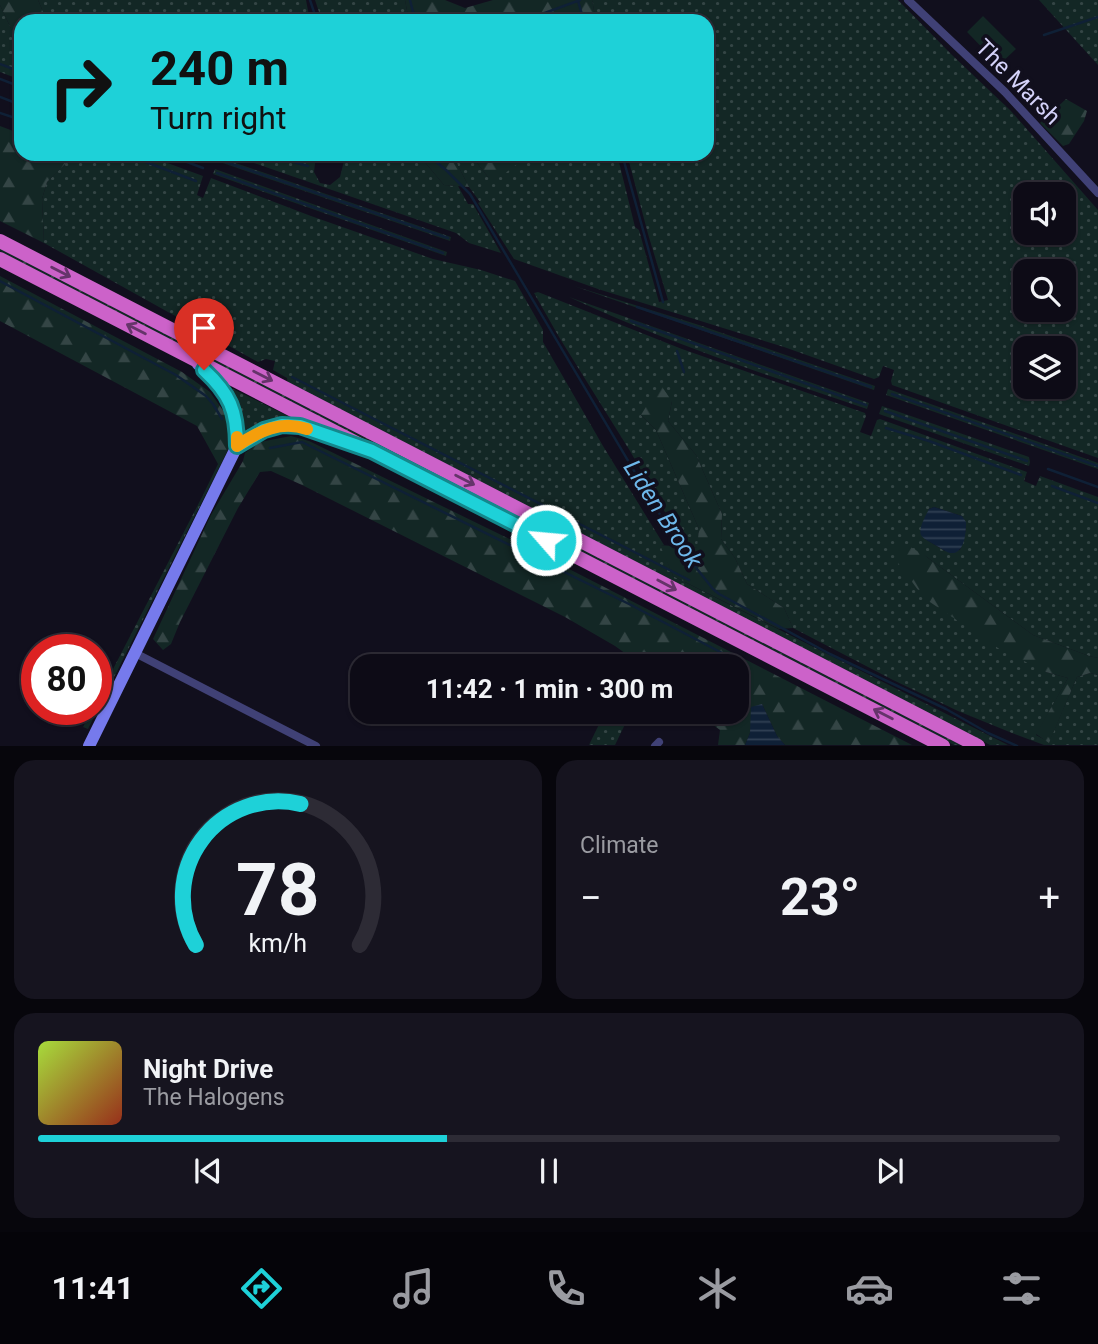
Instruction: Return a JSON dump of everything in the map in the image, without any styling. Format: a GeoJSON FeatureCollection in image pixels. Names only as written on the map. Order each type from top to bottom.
{"type":"FeatureCollection","features":[{"type":"Feature","properties":{"kind":"highway"},"geometry":{"type":"LineString","coordinates":[[0,241],[978,746]]}},
{"type":"Feature","properties":{"kind":"highway"},"geometry":{"type":"LineString","coordinates":[[0,259],[943,746]]}},
{"type":"Feature","properties":{"kind":"main road"},"geometry":{"type":"LineString","coordinates":[[89,746],[237,446],[236,420],[229,400],[218,383],[190,357]]}},
{"type":"Feature","properties":{"kind":"main road"},"geometry":{"type":"LineString","coordinates":[[237,446],[264,430],[290,425],[372,451]]}},
{"type":"Feature","properties":{"kind":"main road"},"geometry":{"type":"LineString","coordinates":[[83,746],[96,731]]}},
{"type":"Feature","properties":{"kind":"street","name":"The Marsh"},"geometry":{"type":"LineString","coordinates":[[908,0],[998,85],[1098,193]]}},
{"type":"Feature","properties":{"kind":"street"},"geometry":{"type":"LineString","coordinates":[[135,653],[316,746]]}},
{"type":"Feature","properties":{"kind":"green space"},"geometry":{"type":"Polygon","coordinates":[[[0,0],[38,0],[44,14],[14,14],[14,35],[0,0]]]}},
{"type":"Feature","properties":{"kind":"green space"},"geometry":{"type":"Polygon","coordinates":[[[38,0],[306,0],[309,14],[44,14],[38,0]]]}},
{"type":"Feature","properties":{"kind":"green space"},"geometry":{"type":"Polygon","coordinates":[[[315,0],[405,0],[408,14],[320,14],[315,0]]]}},
{"type":"Feature","properties":{"kind":"green space"},"geometry":{"type":"Polygon","coordinates":[[[405,0],[445,0],[465,8],[493,0],[592,0],[595,14],[408,14],[405,0]]]}},
{"type":"Feature","properties":{"kind":"green space"},"geometry":{"type":"Polygon","coordinates":[[[592,0],[898,0],[1010,110],[1073,182],[1013,182],[1013,245],[1076,245],[1076,185],[1098,210],[1098,458],[892,385],[894,370],[883,366],[879,377],[874,379],[514,259],[478,203],[480,202],[456,161],[475,161],[488,177],[518,161],[619,161],[635,227],[639,230],[659,302],[668,300],[629,161],[714,161],[714,14],[595,14],[592,0]]]}},
{"type":"Feature","properties":{"kind":"green space"},"geometry":{"type":"Polygon","coordinates":[[[1039,0],[1098,0],[1098,65],[1039,0]]]}},
{"type":"Feature","properties":{"kind":"green space"},"geometry":{"type":"Polygon","coordinates":[[[0,5],[14,35],[14,77],[0,72],[0,5]]]}},
{"type":"Feature","properties":{"kind":"green space"},"geometry":{"type":"Polygon","coordinates":[[[983,16],[1016,49],[999,65],[967,32],[983,16]]]}},
{"type":"Feature","properties":{"kind":"green space"},"geometry":{"type":"Polygon","coordinates":[[[1066,99],[1087,111],[1084,121],[1069,144],[1063,146],[1040,123],[1066,99]]]}},
{"type":"Feature","properties":{"kind":"green space"},"geometry":{"type":"Polygon","coordinates":[[[0,126],[14,131],[14,161],[68,161],[47,182],[42,199],[44,243],[0,221],[0,126]]]}},
{"type":"Feature","properties":{"kind":"green space"},"geometry":{"type":"Polygon","coordinates":[[[67,161],[162,161],[203,176],[197,195],[203,198],[211,178],[433,259],[515,281],[543,330],[543,342],[664,545],[661,545],[673,576],[1008,745],[990,745],[288,384],[287,378],[273,370],[275,361],[266,359],[258,362],[44,243],[42,199],[47,182],[67,161]]]}},
{"type":"Feature","properties":{"kind":"green space"},"geometry":{"type":"Polygon","coordinates":[[[217,161],[230,161],[451,237],[450,241],[217,161]]]}},
{"type":"Feature","properties":{"kind":"green space"},"geometry":{"type":"Polygon","coordinates":[[[248,161],[315,161],[314,172],[320,183],[330,185],[340,177],[344,161],[424,161],[444,185],[458,186],[468,204],[473,204],[501,253],[469,243],[456,233],[248,161]]]}},
{"type":"Feature","properties":{"kind":"green space"},"geometry":{"type":"Polygon","coordinates":[[[424,161],[456,161],[469,187],[444,185],[424,161]]]}},
{"type":"Feature","properties":{"kind":"green space"},"geometry":{"type":"Polygon","coordinates":[[[475,161],[521,161],[501,176],[488,177],[475,161]]]}},
{"type":"Feature","properties":{"kind":"green space"},"geometry":{"type":"Polygon","coordinates":[[[215,169],[447,252],[446,256],[213,174],[215,169]]]}},
{"type":"Feature","properties":{"kind":"green space"},"geometry":{"type":"Polygon","coordinates":[[[0,247],[965,745],[954,745],[0,254],[0,247]]]}},
{"type":"Feature","properties":{"kind":"green space"},"geometry":{"type":"Polygon","coordinates":[[[0,276],[182,372],[210,392],[229,419],[231,444],[205,496],[203,495],[218,464],[197,426],[0,321],[0,276]]]}},
{"type":"Feature","properties":{"kind":"green space"},"geometry":{"type":"Polygon","coordinates":[[[574,286],[699,325],[875,386],[874,390],[574,286]]]}},
{"type":"Feature","properties":{"kind":"green space"},"geometry":{"type":"Polygon","coordinates":[[[538,292],[682,349],[865,413],[860,432],[871,436],[877,420],[880,419],[1027,472],[1024,481],[1036,486],[1040,476],[1098,497],[1098,658],[1033,635],[924,555],[1046,672],[1068,678],[1036,735],[1049,742],[1077,677],[1090,673],[1098,675],[1098,745],[1044,745],[1012,733],[893,680],[793,628],[784,608],[747,584],[735,558],[721,539],[722,514],[696,455],[668,421],[672,401],[641,415],[656,430],[699,529],[698,548],[685,547],[534,293],[538,292]],[[934,507],[929,509],[921,530],[925,539],[945,551],[960,550],[966,529],[962,516],[934,507]]]}},
{"type":"Feature","properties":{"kind":"green space"},"geometry":{"type":"Polygon","coordinates":[[[569,297],[869,403],[867,409],[679,343],[569,297]]]}},
{"type":"Feature","properties":{"kind":"green space"},"geometry":{"type":"Polygon","coordinates":[[[660,384],[672,401],[668,421],[696,455],[722,514],[721,539],[735,558],[747,584],[784,608],[793,628],[779,629],[673,576],[660,545],[697,548],[699,529],[656,430],[641,415],[660,384]]]}},
{"type":"Feature","properties":{"kind":"green space"},"geometry":{"type":"Polygon","coordinates":[[[229,387],[292,418],[265,423],[244,435],[240,410],[229,387]]]}},
{"type":"Feature","properties":{"kind":"green space"},"geometry":{"type":"Polygon","coordinates":[[[888,389],[1098,463],[1098,469],[886,395],[888,389]]]}},
{"type":"Feature","properties":{"kind":"green space"},"geometry":{"type":"Polygon","coordinates":[[[882,406],[1029,457],[1029,466],[879,414],[882,406]]]}},
{"type":"Feature","properties":{"kind":"green space"},"geometry":{"type":"Polygon","coordinates":[[[291,436],[309,441],[534,551],[735,654],[626,654],[565,617],[271,471],[260,472],[238,508],[171,644],[163,650],[153,639],[211,515],[245,453],[260,442],[291,436]]]}},
{"type":"Feature","properties":{"kind":"green space"},"geometry":{"type":"Polygon","coordinates":[[[203,495],[205,496],[112,681],[112,671],[203,495]]]}},
{"type":"Feature","properties":{"kind":"green space"},"geometry":{"type":"Polygon","coordinates":[[[902,542],[924,555],[1033,635],[1098,658],[1098,675],[1090,673],[1077,677],[1049,743],[1036,734],[1068,678],[1046,672],[998,648],[924,598],[898,563],[896,546],[902,542]]]}},
{"type":"Feature","properties":{"kind":"green space"},"geometry":{"type":"Polygon","coordinates":[[[749,661],[912,745],[785,745],[777,736],[762,704],[745,745],[718,745],[720,730],[712,724],[749,724],[749,661]]]}},
{"type":"Feature","properties":{"kind":"green space"},"geometry":{"type":"Polygon","coordinates":[[[599,724],[625,724],[615,745],[589,745],[599,724]]]}},
{"type":"Feature","properties":{"kind":"water"},"geometry":{"type":"Polygon","coordinates":[[[934,507],[962,516],[966,522],[964,542],[955,553],[946,552],[921,535],[924,518],[929,509],[934,507]]]}},
{"type":"Feature","properties":{"kind":"water"},"geometry":{"type":"Polygon","coordinates":[[[762,704],[777,736],[785,745],[745,745],[750,733],[751,707],[762,704]]]}},
{"type":"Feature","properties":{"kind":"waterway","name":"Liden Brook"},"geometry":{"type":"LineString","coordinates":[[310,0],[315,14]]}},
{"type":"Feature","properties":{"kind":"waterway","name":"Liden Brook"},"geometry":{"type":"LineString","coordinates":[[410,0],[415,14]]}},
{"type":"Feature","properties":{"kind":"waterway","name":"Liden Brook"},"geometry":{"type":"LineString","coordinates":[[542,14],[580,0]]}},
{"type":"Feature","properties":{"kind":"waterway"},"geometry":{"type":"LineString","coordinates":[[578,1],[582,14]]}},
{"type":"Feature","properties":{"kind":"waterway"},"geometry":{"type":"LineString","coordinates":[[1044,35],[1098,17]]}},
{"type":"Feature","properties":{"kind":"waterway"},"geometry":{"type":"LineString","coordinates":[[0,64],[14,69]]}},
{"type":"Feature","properties":{"kind":"waterway"},"geometry":{"type":"LineString","coordinates":[[0,79],[14,84]]}},
{"type":"Feature","properties":{"kind":"waterway"},"geometry":{"type":"LineString","coordinates":[[0,97],[14,102]]}},
{"type":"Feature","properties":{"kind":"waterway"},"geometry":{"type":"LineString","coordinates":[[0,113],[14,118]]}},
{"type":"Feature","properties":{"kind":"waterway"},"geometry":{"type":"LineString","coordinates":[[143,161],[196,181]]}},
{"type":"Feature","properties":{"kind":"waterway"},"geometry":{"type":"LineString","coordinates":[[184,161],[203,168]]}},
{"type":"Feature","properties":{"kind":"waterway"},"geometry":{"type":"LineString","coordinates":[[223,161],[448,238]]}},
{"type":"Feature","properties":{"kind":"waterway"},"geometry":{"type":"LineString","coordinates":[[290,161],[308,166]]}},
{"type":"Feature","properties":{"kind":"waterway","name":"Liden Brook"},"geometry":{"type":"LineString","coordinates":[[435,161],[470,194],[678,545],[713,589],[830,654],[1017,746]]}},
{"type":"Feature","properties":{"kind":"waterway"},"geometry":{"type":"LineString","coordinates":[[624,161],[663,302]]}},
{"type":"Feature","properties":{"kind":"waterway"},"geometry":{"type":"LineString","coordinates":[[217,173],[443,253]]}},
{"type":"Feature","properties":{"kind":"waterway"},"geometry":{"type":"LineString","coordinates":[[0,281],[176,375],[206,396],[222,419]]}},
{"type":"Feature","properties":{"kind":"waterway"},"geometry":{"type":"LineString","coordinates":[[637,307],[871,387]]}},
{"type":"Feature","properties":{"kind":"waterway"},"geometry":{"type":"LineString","coordinates":[[631,321],[866,405]]}},
{"type":"Feature","properties":{"kind":"waterway"},"geometry":{"type":"LineString","coordinates":[[677,351],[684,372]]}},
{"type":"Feature","properties":{"kind":"waterway"},"geometry":{"type":"LineString","coordinates":[[292,377],[689,580]]}},
{"type":"Feature","properties":{"kind":"waterway"},"geometry":{"type":"LineString","coordinates":[[892,394],[1098,466]]}},
{"type":"Feature","properties":{"kind":"waterway"},"geometry":{"type":"LineString","coordinates":[[885,411],[1027,461]]}},
{"type":"Feature","properties":{"kind":"waterway"},"geometry":{"type":"LineString","coordinates":[[886,428],[1021,475]]}},
{"type":"Feature","properties":{"kind":"waterway"},"geometry":{"type":"LineString","coordinates":[[270,448],[302,442],[724,654]]}},
{"type":"Feature","properties":{"kind":"waterway"},"geometry":{"type":"LineString","coordinates":[[1048,469],[1098,487]]}},
{"type":"Feature","properties":{"kind":"waterway"},"geometry":{"type":"LineString","coordinates":[[1052,486],[1098,503]]}},
{"type":"Feature","properties":{"kind":"slow traffic"},"geometry":{"type":"LineString","coordinates":[[237,437],[237,446],[259,432],[273,427],[290,425],[307,429]]}},
{"type":"Feature","properties":{"kind":"route"},"geometry":{"type":"LineString","coordinates":[[204,370],[218,383],[231,404],[237,426],[237,446],[264,430],[282,425],[300,426],[372,451],[546,540]]}}]}
